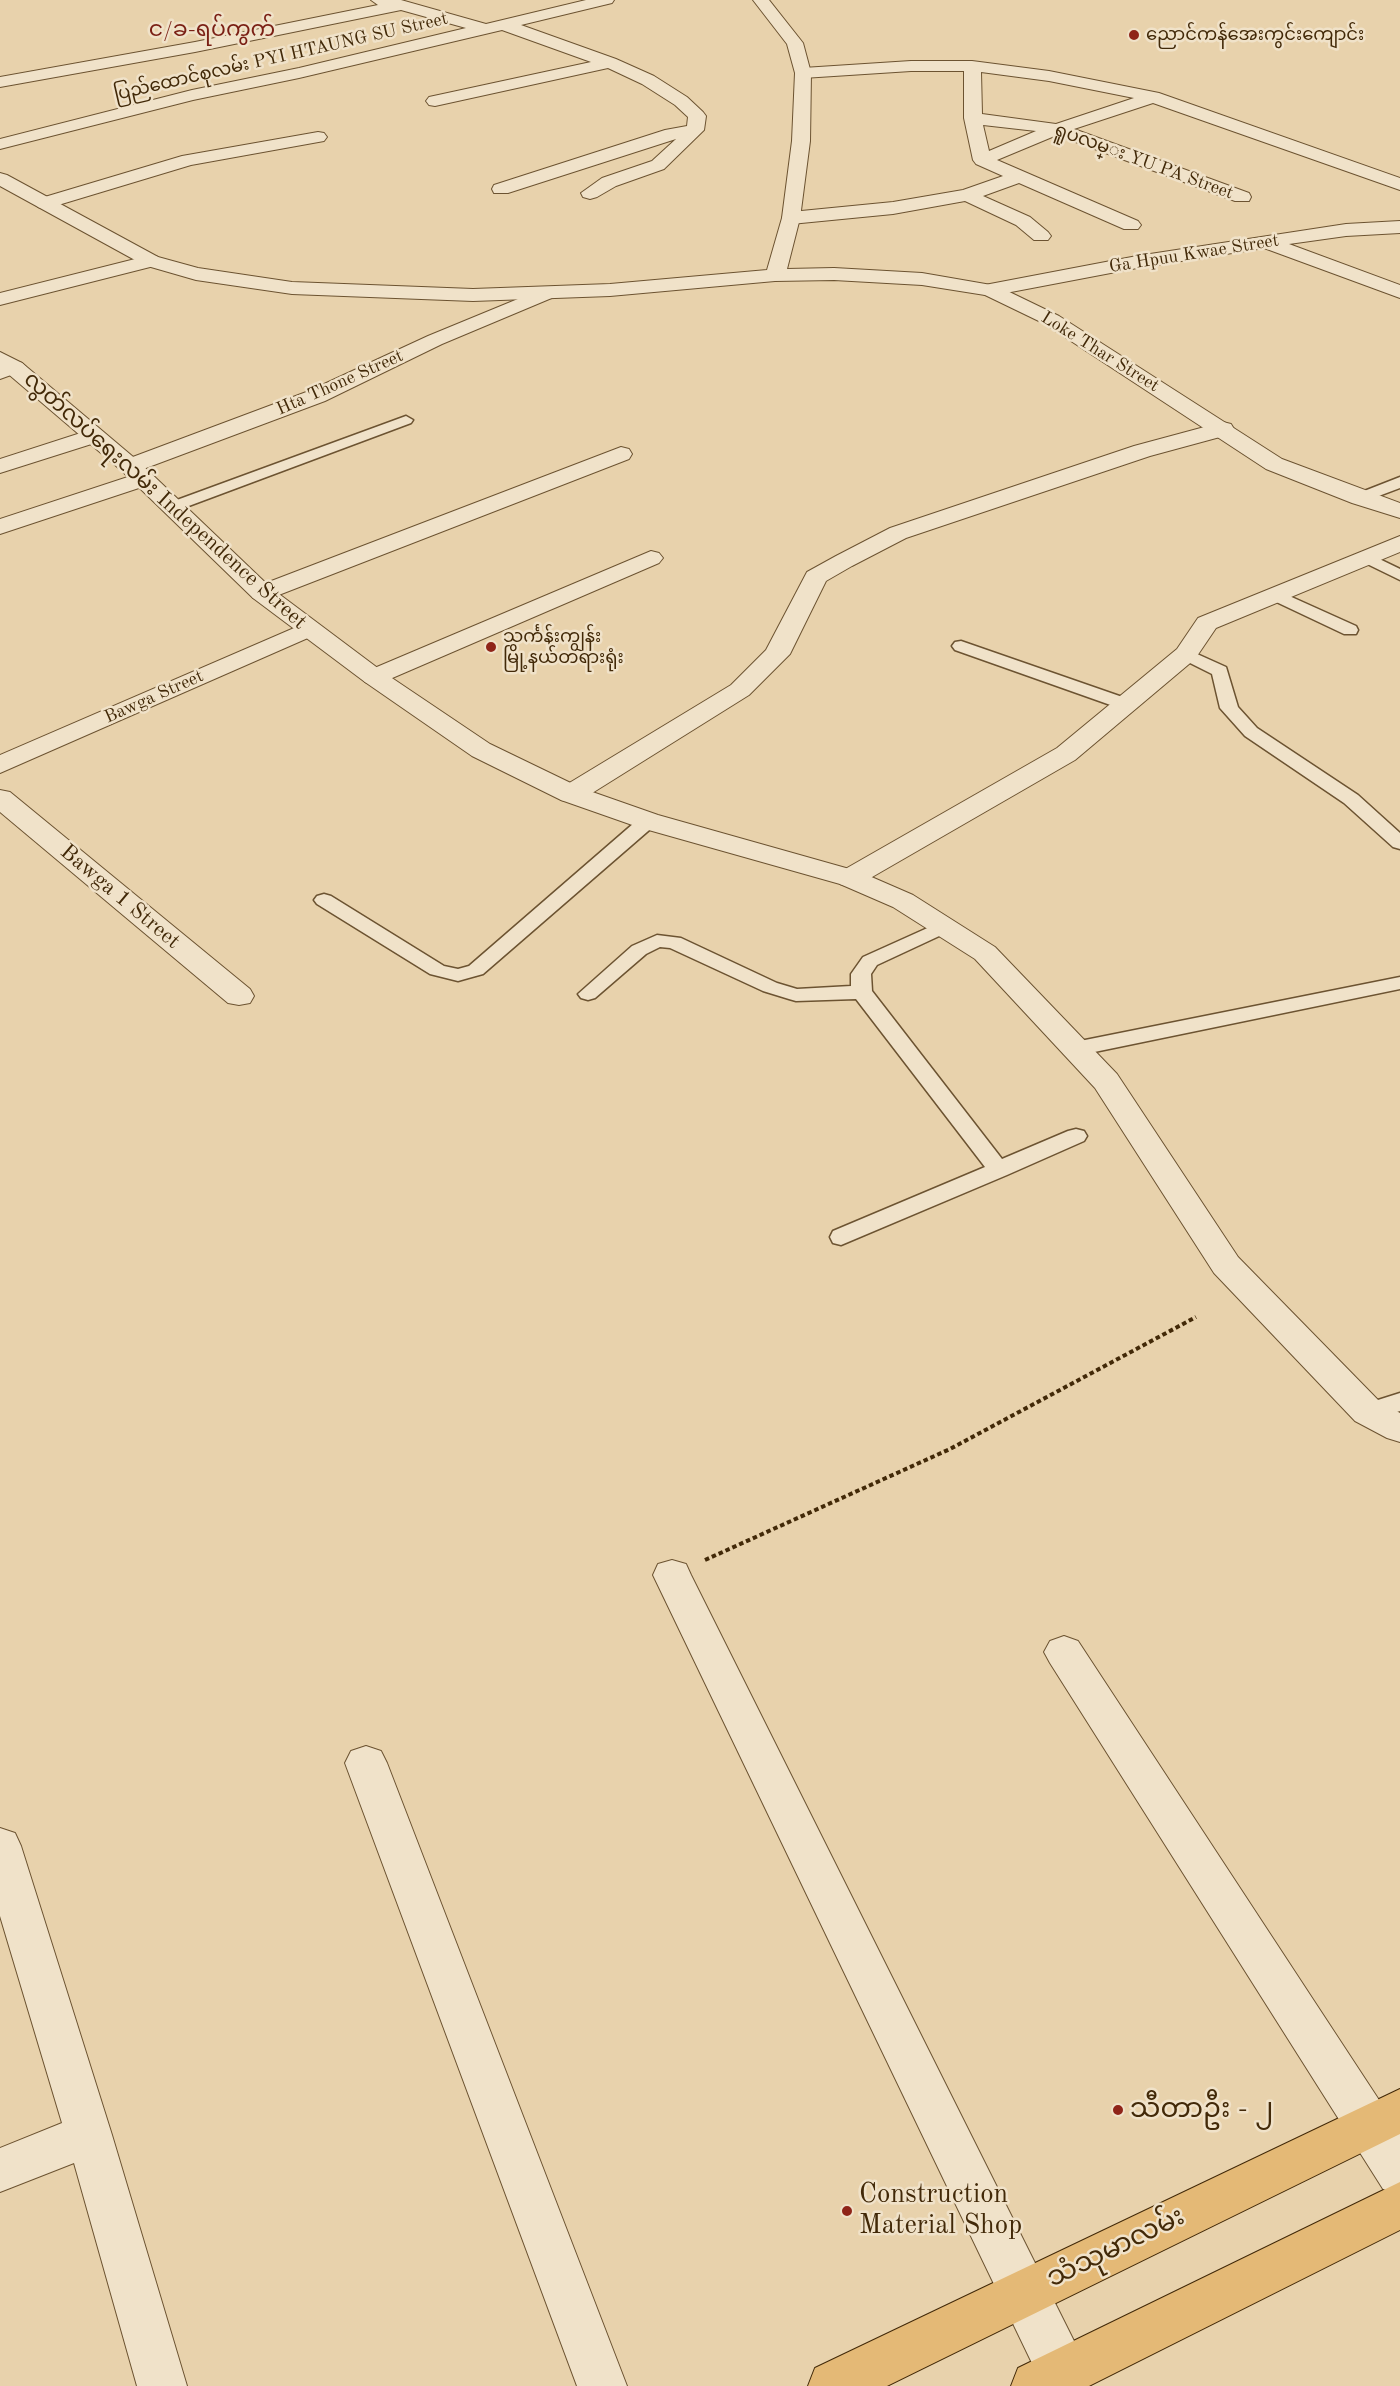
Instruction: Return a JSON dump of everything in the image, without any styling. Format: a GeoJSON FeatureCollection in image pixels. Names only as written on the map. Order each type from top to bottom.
{"type":"FeatureCollection","features":[{"type":"Feature","properties":{"kind":"main road","name":"သံသုမာလမ်း"},"geometry":{"type":"LineString","coordinates":[[833,2386],[1385,2118]]}},
{"type":"Feature","properties":{"kind":"main road"},"geometry":{"type":"LineString","coordinates":[[1050,2379],[1400,2205]]}},
{"type":"Feature","properties":{"kind":"street"},"geometry":{"type":"LineString","coordinates":[[377,0],[496,27],[610,63],[648,80],[681,101],[697,116],[695,129],[658,165],[609,182],[590,193]]}},
{"type":"Feature","properties":{"kind":"street","name":"ပြည်ထောင်စုလမ်း PYI HTAUNG SU Street"},"geometry":{"type":"LineString","coordinates":[[0,144],[192,95],[299,73],[606,0]]}},
{"type":"Feature","properties":{"kind":"street"},"geometry":{"type":"LineString","coordinates":[[760,0],[795,43],[803,73],[801,141],[791,218],[775,275]]}},
{"type":"Feature","properties":{"kind":"street"},"geometry":{"type":"LineString","coordinates":[[0,82],[195,47],[399,5]]}},
{"type":"Feature","properties":{"kind":"street"},"geometry":{"type":"LineString","coordinates":[[435,101],[610,63]]}},
{"type":"Feature","properties":{"kind":"street"},"geometry":{"type":"LineString","coordinates":[[803,73],[911,66],[972,66],[1049,76],[1121,89],[1153,97],[1400,184]]}},
{"type":"Feature","properties":{"kind":"street"},"geometry":{"type":"LineString","coordinates":[[972,66],[973,118],[982,160]]}},
{"type":"Feature","properties":{"kind":"street"},"geometry":{"type":"LineString","coordinates":[[982,160],[1057,129],[1153,97]]}},
{"type":"Feature","properties":{"kind":"street","name":"ရူပလမ္း YU PA Street"},"geometry":{"type":"LineString","coordinates":[[973,118],[1057,129],[1242,197]]}},
{"type":"Feature","properties":{"kind":"street"},"geometry":{"type":"LineString","coordinates":[[501,189],[695,129]]}},
{"type":"Feature","properties":{"kind":"street"},"geometry":{"type":"LineString","coordinates":[[45,203],[188,160],[318,136]]}},
{"type":"Feature","properties":{"kind":"street"},"geometry":{"type":"LineString","coordinates":[[982,160],[1131,225]]}},
{"type":"Feature","properties":{"kind":"street"},"geometry":{"type":"LineString","coordinates":[[791,218],[893,208],[967,195],[1018,177]]}},
{"type":"Feature","properties":{"kind":"street","name":"Loke Thar Street"},"geometry":{"type":"LineString","coordinates":[[0,178],[151,261],[196,274],[292,288],[473,295],[610,290],[775,275],[834,274],[922,279],[990,290],[1052,320],[1274,464],[1400,511]]}},
{"type":"Feature","properties":{"kind":"street"},"geometry":{"type":"LineString","coordinates":[[967,195],[1023,221],[1041,236]]}},
{"type":"Feature","properties":{"kind":"street","name":"Ga Hpuu Kwae Street"},"geometry":{"type":"LineString","coordinates":[[990,290],[1137,262],[1346,230],[1400,226]]}},
{"type":"Feature","properties":{"kind":"street"},"geometry":{"type":"LineString","coordinates":[[1266,243],[1400,292]]}},
{"type":"Feature","properties":{"kind":"street"},"geometry":{"type":"LineString","coordinates":[[0,299],[151,261]]}},
{"type":"Feature","properties":{"kind":"street","name":"Hta Thone Street"},"geometry":{"type":"LineString","coordinates":[[0,527],[137,473],[317,396],[435,340],[547,293]]}},
{"type":"Feature","properties":{"kind":"street","name":"လွတ်လပ်ရေးလမ်း Independence Street"},"geometry":{"type":"LineString","coordinates":[[5,366],[93,435],[137,473],[262,593],[374,677],[481,750],[571,794],[648,821],[850,878],[903,901],[985,953],[1106,1081],[1226,1265],[1368,1412],[1400,1429]]}},
{"type":"Feature","properties":{"kind":"street"},"geometry":{"type":"LineString","coordinates":[[571,794],[740,690],[777,654],[816,577],[844,561],[898,533],[1142,451],[1223,429]]}},
{"type":"Feature","properties":{"kind":"street"},"geometry":{"type":"LineString","coordinates":[[0,466],[93,435]]}},
{"type":"Feature","properties":{"kind":"street"},"geometry":{"type":"LineString","coordinates":[[262,593],[621,454]]}},
{"type":"Feature","properties":{"kind":"street"},"geometry":{"type":"LineString","coordinates":[[850,878],[1066,754],[1186,654],[1207,623],[1400,543]]}},
{"type":"Feature","properties":{"kind":"street"},"geometry":{"type":"LineString","coordinates":[[374,677],[651,558]]}},
{"type":"Feature","properties":{"kind":"street","name":"Bawga Street"},"geometry":{"type":"LineString","coordinates":[[0,765],[308,629]]}},
{"type":"Feature","properties":{"kind":"street","name":"Bawga 1 Street"},"geometry":{"type":"LineString","coordinates":[[0,798],[239,996]]}},
{"type":"Feature","properties":{"kind":"street"},"geometry":{"type":"LineString","coordinates":[[672,1575],[1023,2294],[1050,2379]]}},
{"type":"Feature","properties":{"kind":"street"},"geometry":{"type":"LineString","coordinates":[[1064,1652],[1385,2118],[1400,2173]]}},
{"type":"Feature","properties":{"kind":"street"},"geometry":{"type":"LineString","coordinates":[[366,1763],[602,2386]]}},
{"type":"Feature","properties":{"kind":"street"},"geometry":{"type":"LineString","coordinates":[[0,1846],[89,2135],[162,2386]]}},
{"type":"Feature","properties":{"kind":"street"},"geometry":{"type":"LineString","coordinates":[[0,2170],[89,2135]]}},
{"type":"Feature","properties":{"kind":"lane"},"geometry":{"type":"LineString","coordinates":[[172,507],[406,420]]}},
{"type":"Feature","properties":{"kind":"lane"},"geometry":{"type":"LineString","coordinates":[[1360,498],[1400,482]]}},
{"type":"Feature","properties":{"kind":"lane"},"geometry":{"type":"LineString","coordinates":[[1365,557],[1400,575]]}},
{"type":"Feature","properties":{"kind":"lane"},"geometry":{"type":"LineString","coordinates":[[1276,595],[1350,630]]}},
{"type":"Feature","properties":{"kind":"lane"},"geometry":{"type":"LineString","coordinates":[[961,646],[1125,704]]}},
{"type":"Feature","properties":{"kind":"lane"},"geometry":{"type":"LineString","coordinates":[[1186,654],[1220,671],[1229,708],[1251,732],[1351,800],[1400,843]]}},
{"type":"Feature","properties":{"kind":"lane"},"geometry":{"type":"LineString","coordinates":[[324,900],[437,970],[458,975],[476,970],[648,821]]}},
{"type":"Feature","properties":{"kind":"lane"},"geometry":{"type":"LineString","coordinates":[[943,927],[870,961],[861,974],[862,992],[999,1170]]}},
{"type":"Feature","properties":{"kind":"lane"},"geometry":{"type":"LineString","coordinates":[[588,994],[639,950],[657,941],[674,942],[770,987],[796,995],[862,992]]}},
{"type":"Feature","properties":{"kind":"lane"},"geometry":{"type":"LineString","coordinates":[[1075,1048],[1400,982]]}},
{"type":"Feature","properties":{"kind":"lane"},"geometry":{"type":"LineString","coordinates":[[841,1237],[1076,1136]]}},
{"type":"Feature","properties":{"kind":"lane"},"geometry":{"type":"LineString","coordinates":[[1368,1412],[1400,1402]]}},
{"type":"Feature","properties":{"kind":"path"},"geometry":{"type":"LineString","coordinates":[[672,1575],[950,1449],[1196,1317]]}},
{"type":"Feature","properties":{"kind":"place","name":"ညောင်ကန်အေးကွင်းကျောင်း"},"geometry":{"type":"Point","coordinates":[1134,35]}},
{"type":"Feature","properties":{"kind":"place","name":"သင်္ကန်းကျွန်း မြို့နယ်တရားရုံး"},"geometry":{"type":"Point","coordinates":[491,647]}},
{"type":"Feature","properties":{"kind":"place","name":"သီတာဦး - ၂"},"geometry":{"type":"Point","coordinates":[1118,2110]}},
{"type":"Feature","properties":{"kind":"place","name":"Construction Material Shop"},"geometry":{"type":"Point","coordinates":[847,2211]}},
{"type":"Feature","properties":{"kind":"district","name":"င/ခ-ရပ်ကွက်"},"geometry":{"type":"Point","coordinates":[212,30]}}]}
